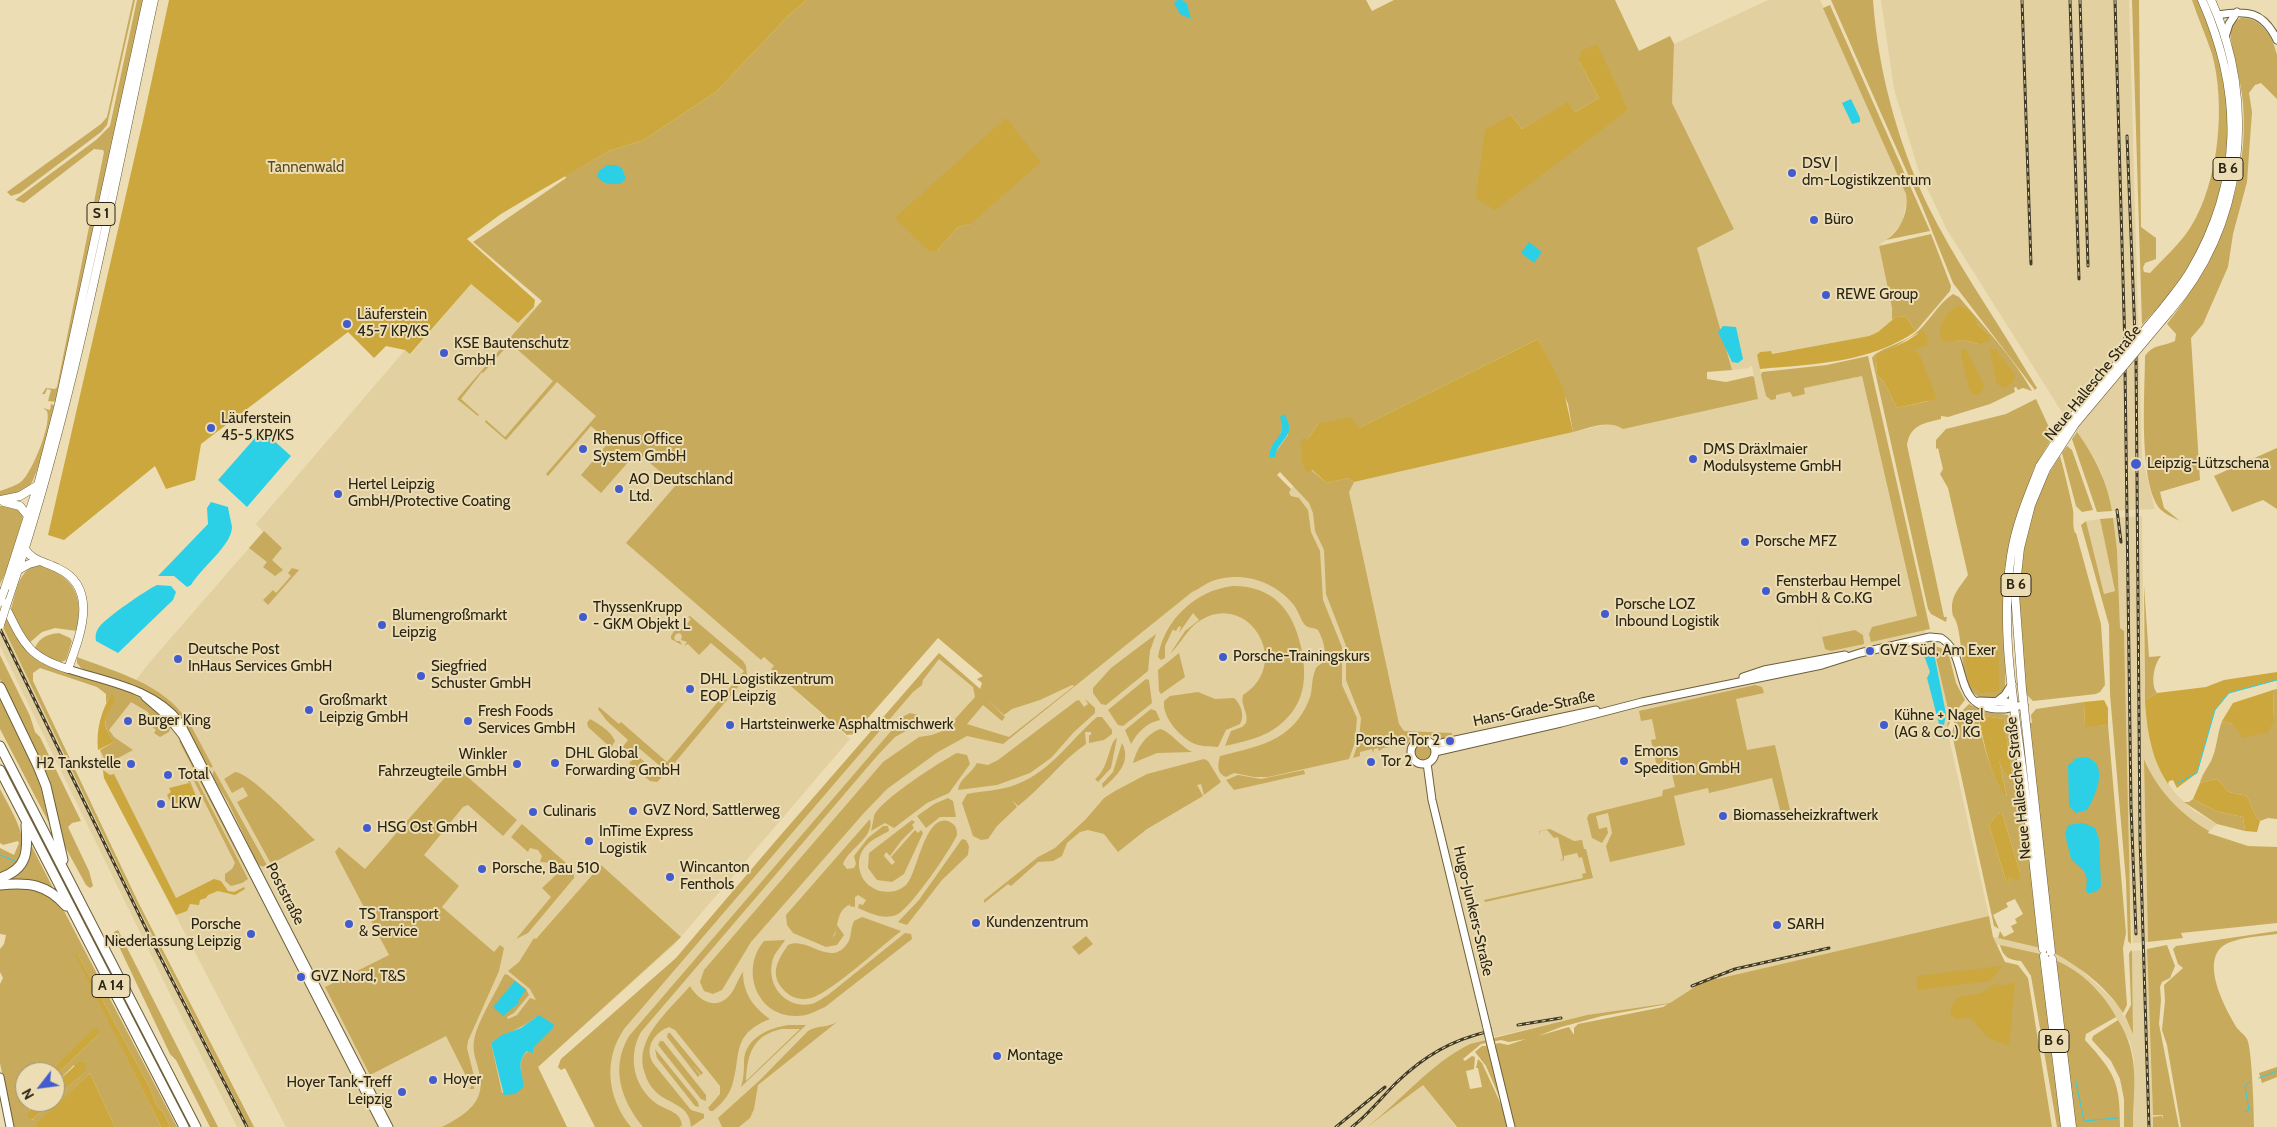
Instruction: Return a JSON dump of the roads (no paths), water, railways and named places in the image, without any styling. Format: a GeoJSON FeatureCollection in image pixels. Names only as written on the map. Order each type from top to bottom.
{"type":"FeatureCollection","features":[{"type":"Feature","properties":{"kind":"highway"},"geometry":{"type":"LineString","coordinates":[[0,687],[46,786],[66,874]]}},
{"type":"Feature","properties":{"kind":"highway","name":"A 14"},"geometry":{"type":"LineString","coordinates":[[0,746],[196,1127]]}},
{"type":"Feature","properties":{"kind":"highway","name":"A 14"},"geometry":{"type":"LineString","coordinates":[[0,770],[184,1127]]}},
{"type":"Feature","properties":{"kind":"highway"},"geometry":{"type":"LineString","coordinates":[[0,878],[12,873],[25,858],[28,842],[26,820]]}},
{"type":"Feature","properties":{"kind":"highway"},"geometry":{"type":"LineString","coordinates":[[0,885],[24,883],[39,886],[55,895],[76,918]]}},
{"type":"Feature","properties":{"kind":"main road","name":"S 1"},"geometry":{"type":"LineString","coordinates":[[0,602],[38,485],[60,404],[147,0]]}},
{"type":"Feature","properties":{"kind":"main road","name":"S 1"},"geometry":{"type":"LineString","coordinates":[[0,625],[25,549],[66,406],[154,0]]}},
{"type":"Feature","properties":{"kind":"main road","name":"Neue Hallesche Straße"},"geometry":{"type":"LineString","coordinates":[[2167,310],[2208,240],[2221,204],[2228,173],[2231,146],[2231,94],[2226,67],[2202,0]]}},
{"type":"Feature","properties":{"kind":"main road","name":"Neue Hallesche Straße"},"geometry":{"type":"LineString","coordinates":[[2072,1127],[2012,684],[2008,635],[2008,593],[2011,556],[2018,521],[2043,468],[2070,420],[2167,310],[2186,293],[2213,246],[2235,178],[2239,103],[2234,69],[2218,15],[2211,0]]}},
{"type":"Feature","properties":{"kind":"main road"},"geometry":{"type":"LineString","coordinates":[[2209,18],[2218,15]]}},
{"type":"Feature","properties":{"kind":"main road","name":"Neue Hallesche Straße"},"geometry":{"type":"LineString","coordinates":[[2043,468],[2020,548],[2016,584],[2016,628],[2065,1127]]}},
{"type":"Feature","properties":{"kind":"main road"},"geometry":{"type":"LineString","coordinates":[[0,501],[20,496],[38,485]]}},
{"type":"Feature","properties":{"kind":"main road"},"geometry":{"type":"LineString","coordinates":[[0,501],[20,506],[28,516]]}},
{"type":"Feature","properties":{"kind":"main road"},"geometry":{"type":"LineString","coordinates":[[8,612],[20,638],[29,650],[47,662],[68,670],[81,629],[84,599],[78,586],[70,576],[32,557],[25,549]]}},
{"type":"Feature","properties":{"kind":"main road"},"geometry":{"type":"LineString","coordinates":[[18,570],[40,561]]}},
{"type":"Feature","properties":{"kind":"street"},"geometry":{"type":"LineString","coordinates":[[2225,37],[2229,24],[2236,12]]}},
{"type":"Feature","properties":{"kind":"street"},"geometry":{"type":"LineString","coordinates":[[2218,15],[2247,12],[2268,24],[2277,40]]}},
{"type":"Feature","properties":{"kind":"street","name":"Hans-Grade-Straße"},"geometry":{"type":"LineString","coordinates":[[1434,748],[1559,716],[1642,702],[1717,685],[1822,665],[1863,652],[1930,637],[1941,638],[1954,652],[1964,688],[1972,699]]}},
{"type":"Feature","properties":{"kind":"street","name":"Poststraße"},"geometry":{"type":"LineString","coordinates":[[68,670],[137,692],[160,709],[179,730],[389,1127]]}},
{"type":"Feature","properties":{"kind":"street"},"geometry":{"type":"LineString","coordinates":[[1996,702],[2005,695],[2012,684]]}},
{"type":"Feature","properties":{"kind":"street"},"geometry":{"type":"LineString","coordinates":[[1972,699],[1990,708],[2004,709],[2024,705]]}},
{"type":"Feature","properties":{"kind":"street"},"geometry":{"type":"LineString","coordinates":[[1972,699],[1982,702],[2007,702],[2015,706]]}},
{"type":"Feature","properties":{"kind":"street"},"geometry":{"type":"LineString","coordinates":[[1422,740],[1434,748],[1432,759],[1424,764],[1411,756],[1412,745],[1422,740]]}},
{"type":"Feature","properties":{"kind":"street","name":"Hugo-Junkers-Straße"},"geometry":{"type":"LineString","coordinates":[[1424,764],[1511,1127]]}},
{"type":"Feature","properties":{"kind":"street","name":"Poststraße"},"geometry":{"type":"LineString","coordinates":[[318,995],[383,1127]]}},
{"type":"Feature","properties":{"kind":"street"},"geometry":{"type":"LineString","coordinates":[[0,1076],[10,1127]]}},
{"type":"Feature","properties":{"kind":"water"},"geometry":{"type":"Polygon","coordinates":[[[1177,0],[1182,0],[1187,4],[1191,19],[1180,14],[1174,3],[1177,0]]]}},
{"type":"Feature","properties":{"kind":"water"},"geometry":{"type":"Polygon","coordinates":[[[1851,99],[1860,118],[1860,122],[1852,124],[1842,103],[1851,99]]]}},
{"type":"Feature","properties":{"kind":"water"},"geometry":{"type":"Polygon","coordinates":[[[607,165],[616,165],[622,168],[626,179],[620,184],[602,181],[597,176],[599,171],[607,165]]]}},
{"type":"Feature","properties":{"kind":"water"},"geometry":{"type":"Polygon","coordinates":[[[1529,242],[1542,252],[1534,263],[1521,253],[1529,242]]]}},
{"type":"Feature","properties":{"kind":"water"},"geometry":{"type":"Polygon","coordinates":[[[1723,326],[1736,327],[1743,359],[1738,363],[1732,362],[1718,332],[1723,326]]]}},
{"type":"Feature","properties":{"kind":"water"},"geometry":{"type":"Polygon","coordinates":[[[1284,414],[1288,421],[1288,433],[1279,446],[1275,457],[1270,457],[1272,446],[1282,430],[1280,417],[1284,414]]]}},
{"type":"Feature","properties":{"kind":"water"},"geometry":{"type":"Polygon","coordinates":[[[262,430],[291,456],[247,507],[218,480],[262,430]]]}},
{"type":"Feature","properties":{"kind":"water"},"geometry":{"type":"Polygon","coordinates":[[[211,502],[228,507],[232,527],[227,541],[191,585],[187,587],[174,576],[158,576],[208,524],[207,508],[211,502]]]}},
{"type":"Feature","properties":{"kind":"water"},"geometry":{"type":"Polygon","coordinates":[[[157,585],[171,586],[176,592],[173,600],[118,653],[96,641],[97,631],[104,622],[144,592],[157,585]]]}},
{"type":"Feature","properties":{"kind":"water"},"geometry":{"type":"Polygon","coordinates":[[[1933,648],[1946,714],[1943,731],[1945,739],[1943,739],[1927,678],[1930,672],[1922,650],[1933,648]]]}},
{"type":"Feature","properties":{"kind":"water"},"geometry":{"type":"Polygon","coordinates":[[[2085,757],[2093,760],[2097,765],[2099,780],[2094,797],[2087,810],[2076,813],[2069,806],[2068,765],[2073,762],[2073,759],[2085,757]]]}},
{"type":"Feature","properties":{"kind":"water"},"geometry":{"type":"Polygon","coordinates":[[[2083,823],[2095,828],[2099,839],[2101,886],[2096,891],[2090,893],[2086,891],[2087,879],[2084,871],[2071,859],[2065,834],[2068,825],[2083,823]]]}},
{"type":"Feature","properties":{"kind":"water"},"geometry":{"type":"Polygon","coordinates":[[[515,981],[526,990],[518,1001],[519,1003],[503,1016],[493,1007],[515,981]]]}},
{"type":"Feature","properties":{"kind":"water"},"geometry":{"type":"Polygon","coordinates":[[[539,1015],[553,1024],[554,1027],[533,1048],[533,1053],[527,1051],[523,1055],[521,1069],[524,1087],[515,1094],[504,1095],[491,1043],[502,1035],[521,1028],[539,1015]]]}},
{"type":"Feature","properties":{"kind":"waterway"},"geometry":{"type":"LineString","coordinates":[[2176,784],[2197,773],[2215,710],[2229,693],[2277,680]]}},
{"type":"Feature","properties":{"kind":"waterway"},"geometry":{"type":"LineString","coordinates":[[0,855],[17,862]]}},
{"type":"Feature","properties":{"kind":"waterway"},"geometry":{"type":"LineString","coordinates":[[2259,1078],[2277,1071]]}},
{"type":"Feature","properties":{"kind":"waterway"},"geometry":{"type":"LineString","coordinates":[[2076,1082],[2084,1121],[2117,1118]]}},
{"type":"Feature","properties":{"kind":"waterway"},"geometry":{"type":"LineString","coordinates":[[2245,1112],[2249,1110],[2245,1086],[2250,1082]]}},
{"type":"Feature","properties":{"kind":"railway"},"geometry":{"type":"LineString","coordinates":[[2022,0],[2031,264]]}},
{"type":"Feature","properties":{"kind":"railway"},"geometry":{"type":"LineString","coordinates":[[2070,0],[2079,279]]}},
{"type":"Feature","properties":{"kind":"railway"},"geometry":{"type":"LineString","coordinates":[[2080,0],[2088,266]]}},
{"type":"Feature","properties":{"kind":"railway"},"geometry":{"type":"LineString","coordinates":[[2115,0],[2125,349]]}},
{"type":"Feature","properties":{"kind":"railway"},"geometry":{"type":"LineString","coordinates":[[2127,136],[2135,336]]}},
{"type":"Feature","properties":{"kind":"railway"},"geometry":{"type":"LineString","coordinates":[[2136,357],[2140,838],[2149,1127]]}},
{"type":"Feature","properties":{"kind":"railway"},"geometry":{"type":"LineString","coordinates":[[2125,369],[2131,806],[2136,934]]}},
{"type":"Feature","properties":{"kind":"railway"},"geometry":{"type":"LineString","coordinates":[[2117,510],[2121,542]]}},
{"type":"Feature","properties":{"kind":"railway"},"geometry":{"type":"LineString","coordinates":[[0,629],[150,937],[247,1127]]}},
{"type":"Feature","properties":{"kind":"railway"},"geometry":{"type":"LineString","coordinates":[[1692,986],[1735,969],[1829,948]]}},
{"type":"Feature","properties":{"kind":"railway"},"geometry":{"type":"LineString","coordinates":[[1518,1025],[1561,1018]]}},
{"type":"Feature","properties":{"kind":"railway"},"geometry":{"type":"LineString","coordinates":[[1352,1127],[1396,1083],[1428,1057],[1451,1044],[1490,1031]]}},
{"type":"Feature","properties":{"kind":"railway"},"geometry":{"type":"LineString","coordinates":[[1336,1127],[1385,1087]]}},
{"type":"Feature","properties":{"kind":"place","name":"DSV | dm-Logistikzentrum"},"geometry":{"type":"Point","coordinates":[1792,173]}},
{"type":"Feature","properties":{"kind":"place","name":"Büro"},"geometry":{"type":"Point","coordinates":[1814,220]}},
{"type":"Feature","properties":{"kind":"place","name":"REWE Group"},"geometry":{"type":"Point","coordinates":[1826,295]}},
{"type":"Feature","properties":{"kind":"place","name":"Läuferstein 45-7 KP/KS"},"geometry":{"type":"Point","coordinates":[347,324]}},
{"type":"Feature","properties":{"kind":"place","name":"KSE Bautenschutz GmbH"},"geometry":{"type":"Point","coordinates":[444,353]}},
{"type":"Feature","properties":{"kind":"place","name":"Läuferstein 45-5 KP/KS"},"geometry":{"type":"Point","coordinates":[211,428]}},
{"type":"Feature","properties":{"kind":"place","name":"Rhenus Office System GmbH"},"geometry":{"type":"Point","coordinates":[583,449]}},
{"type":"Feature","properties":{"kind":"place","name":"DMS Dräxlmaier Modulsysteme GmbH"},"geometry":{"type":"Point","coordinates":[1693,459]}},
{"type":"Feature","properties":{"kind":"place","name":"Leipzig-Lützschena"},"geometry":{"type":"Point","coordinates":[2136,464]}},
{"type":"Feature","properties":{"kind":"place","name":"AO Deutschland Ltd."},"geometry":{"type":"Point","coordinates":[619,489]}},
{"type":"Feature","properties":{"kind":"place","name":"Hertel Leipzig GmbH/Protective Coating"},"geometry":{"type":"Point","coordinates":[338,494]}},
{"type":"Feature","properties":{"kind":"place","name":"Porsche MFZ"},"geometry":{"type":"Point","coordinates":[1745,542]}},
{"type":"Feature","properties":{"kind":"place","name":"Fensterbau Hempel GmbH & Co.KG"},"geometry":{"type":"Point","coordinates":[1766,591]}},
{"type":"Feature","properties":{"kind":"place","name":"Porsche LOZ Inbound Logistik"},"geometry":{"type":"Point","coordinates":[1605,614]}},
{"type":"Feature","properties":{"kind":"place","name":"ThyssenKrupp - GKM Objekt L"},"geometry":{"type":"Point","coordinates":[583,617]}},
{"type":"Feature","properties":{"kind":"place","name":"Blumengroßmarkt Leipzig"},"geometry":{"type":"Point","coordinates":[382,625]}},
{"type":"Feature","properties":{"kind":"place","name":"GVZ Süd, Am Exer"},"geometry":{"type":"Point","coordinates":[1870,651]}},
{"type":"Feature","properties":{"kind":"place","name":"Porsche-Trainingskurs"},"geometry":{"type":"Point","coordinates":[1223,657]}},
{"type":"Feature","properties":{"kind":"place","name":"Deutsche Post InHaus Services GmbH"},"geometry":{"type":"Point","coordinates":[178,659]}},
{"type":"Feature","properties":{"kind":"place","name":"Siegfried Schuster GmbH"},"geometry":{"type":"Point","coordinates":[421,676]}},
{"type":"Feature","properties":{"kind":"place","name":"DHL Logistikzentrum EOP Leipzig"},"geometry":{"type":"Point","coordinates":[690,689]}},
{"type":"Feature","properties":{"kind":"place","name":"Großmarkt Leipzig GmbH"},"geometry":{"type":"Point","coordinates":[309,710]}},
{"type":"Feature","properties":{"kind":"place","name":"Burger King"},"geometry":{"type":"Point","coordinates":[128,721]}},
{"type":"Feature","properties":{"kind":"place","name":"Fresh Foods Services GmbH"},"geometry":{"type":"Point","coordinates":[468,721]}},
{"type":"Feature","properties":{"kind":"place","name":"Hartsteinwerke Asphaltmischwerk"},"geometry":{"type":"Point","coordinates":[730,725]}},
{"type":"Feature","properties":{"kind":"place","name":"Kühne + Nagel (AG & Co.) KG"},"geometry":{"type":"Point","coordinates":[1884,725]}},
{"type":"Feature","properties":{"kind":"place","name":"Porsche Tor 2"},"geometry":{"type":"Point","coordinates":[1450,741]}},
{"type":"Feature","properties":{"kind":"place","name":"Emons Spedition GmbH"},"geometry":{"type":"Point","coordinates":[1624,761]}},
{"type":"Feature","properties":{"kind":"place","name":"Tor 2"},"geometry":{"type":"Point","coordinates":[1371,762]}},
{"type":"Feature","properties":{"kind":"place","name":"DHL Global Forwarding GmbH"},"geometry":{"type":"Point","coordinates":[555,763]}},
{"type":"Feature","properties":{"kind":"place","name":"H2 Tankstelle"},"geometry":{"type":"Point","coordinates":[131,764]}},
{"type":"Feature","properties":{"kind":"place","name":"Winkler Fahrzeugteile GmbH"},"geometry":{"type":"Point","coordinates":[517,764]}},
{"type":"Feature","properties":{"kind":"place","name":"Total"},"geometry":{"type":"Point","coordinates":[168,775]}},
{"type":"Feature","properties":{"kind":"place","name":"LKW"},"geometry":{"type":"Point","coordinates":[161,804]}},
{"type":"Feature","properties":{"kind":"place","name":"GVZ Nord, Sattlerweg"},"geometry":{"type":"Point","coordinates":[633,811]}},
{"type":"Feature","properties":{"kind":"place","name":"Culinaris"},"geometry":{"type":"Point","coordinates":[533,812]}},
{"type":"Feature","properties":{"kind":"place","name":"Biomasseheizkraftwerk"},"geometry":{"type":"Point","coordinates":[1723,816]}},
{"type":"Feature","properties":{"kind":"place","name":"HSG Ost GmbH"},"geometry":{"type":"Point","coordinates":[367,828]}},
{"type":"Feature","properties":{"kind":"place","name":"InTime Express Logistik"},"geometry":{"type":"Point","coordinates":[589,841]}},
{"type":"Feature","properties":{"kind":"place","name":"Porsche, Bau 510"},"geometry":{"type":"Point","coordinates":[482,869]}},
{"type":"Feature","properties":{"kind":"place","name":"Wincanton Fenthols"},"geometry":{"type":"Point","coordinates":[670,877]}},
{"type":"Feature","properties":{"kind":"place","name":"Kundenzentrum"},"geometry":{"type":"Point","coordinates":[976,923]}},
{"type":"Feature","properties":{"kind":"place","name":"TS Transport & Service"},"geometry":{"type":"Point","coordinates":[349,924]}},
{"type":"Feature","properties":{"kind":"place","name":"SARH"},"geometry":{"type":"Point","coordinates":[1777,925]}},
{"type":"Feature","properties":{"kind":"place","name":"Porsche Niederlassung Leipzig"},"geometry":{"type":"Point","coordinates":[251,934]}},
{"type":"Feature","properties":{"kind":"place","name":"GVZ Nord, T&S"},"geometry":{"type":"Point","coordinates":[301,977]}},
{"type":"Feature","properties":{"kind":"place","name":"Montage"},"geometry":{"type":"Point","coordinates":[997,1056]}},
{"type":"Feature","properties":{"kind":"place","name":"Hoyer"},"geometry":{"type":"Point","coordinates":[433,1080]}},
{"type":"Feature","properties":{"kind":"place","name":"Hoyer Tank-Treff Leipzig"},"geometry":{"type":"Point","coordinates":[402,1092]}},
{"type":"Feature","properties":{"kind":"park label","name":"Tannenwald"},"geometry":{"type":"Point","coordinates":[306,168]}}]}
